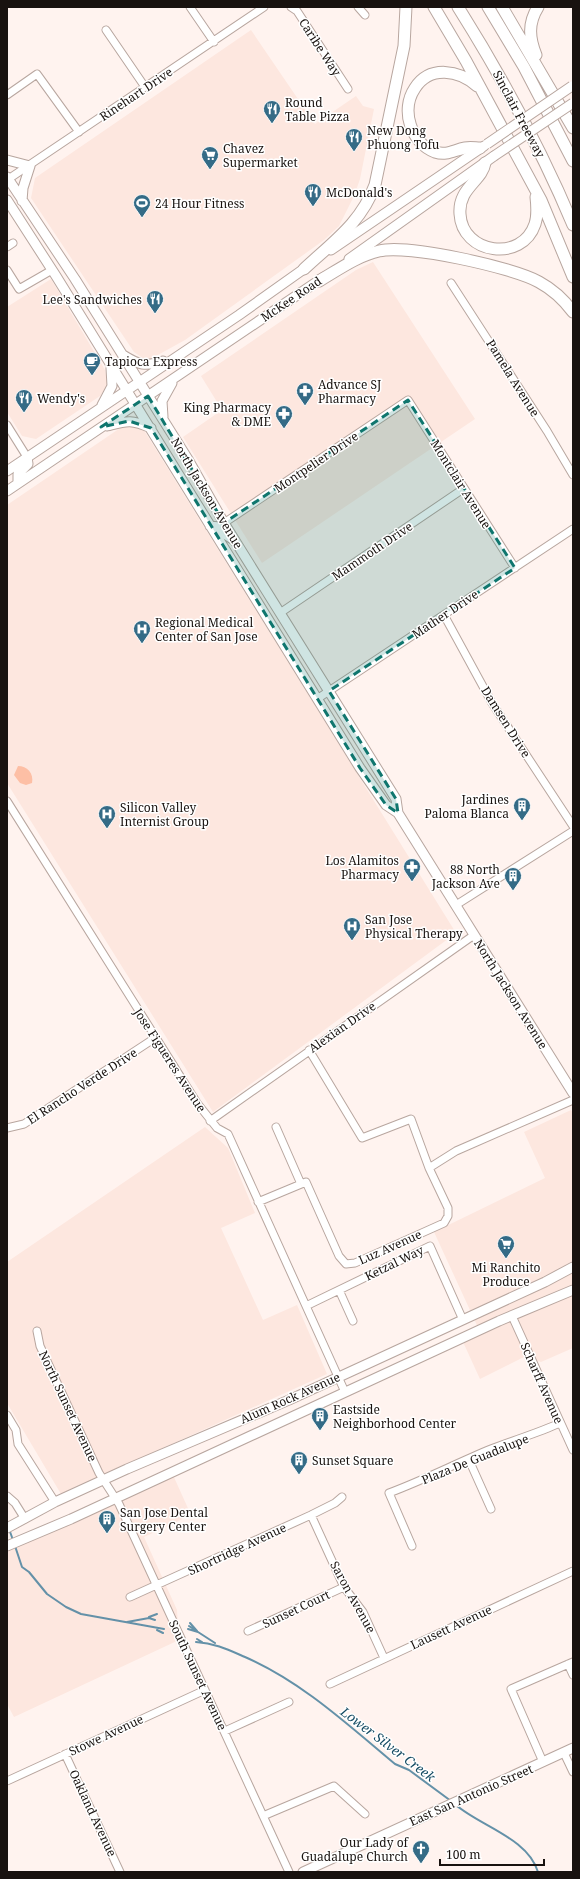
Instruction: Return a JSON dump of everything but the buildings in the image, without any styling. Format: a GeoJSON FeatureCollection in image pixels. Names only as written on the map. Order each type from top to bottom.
{"type":"FeatureCollection","features":[{"type":"Feature","properties":{"kind":"highway"},"geometry":{"type":"LineString","coordinates":[[304,269],[351,226],[370,199],[375,185],[404,46],[406,7]]}},
{"type":"Feature","properties":{"kind":"highway"},"geometry":{"type":"LineString","coordinates":[[434,7],[494,111],[552,224],[573,278]]}},
{"type":"Feature","properties":{"kind":"highway","name":"Sinclair Freeway"},"geometry":{"type":"LineString","coordinates":[[458,7],[503,82],[530,132],[573,225]]}},
{"type":"Feature","properties":{"kind":"highway"},"geometry":{"type":"LineString","coordinates":[[488,7],[524,67],[573,161]]}},
{"type":"Feature","properties":{"kind":"highway"},"geometry":{"type":"LineString","coordinates":[[502,7],[573,128]]}},
{"type":"Feature","properties":{"kind":"highway"},"geometry":{"type":"LineString","coordinates":[[538,7],[532,17],[530,30],[531,42],[549,85]]}},
{"type":"Feature","properties":{"kind":"highway"},"geometry":{"type":"LineString","coordinates":[[484,146],[466,148],[448,154],[435,152],[421,144],[412,132],[409,115],[410,101],[415,87],[426,77],[440,72],[452,72],[466,76],[477,85],[494,111]]}},
{"type":"Feature","properties":{"kind":"highway"},"geometry":{"type":"LineString","coordinates":[[490,160],[467,188],[461,204],[460,214],[463,227],[472,239],[484,248],[499,250],[513,247],[526,238],[534,225],[537,211],[535,192]]}},
{"type":"Feature","properties":{"kind":"highway"},"geometry":{"type":"LineString","coordinates":[[319,280],[368,254],[395,249],[415,250],[503,268],[521,274],[539,282],[556,294],[573,312]]}},
{"type":"Feature","properties":{"kind":"main road","name":"McKee Road"},"geometry":{"type":"LineString","coordinates":[[7,471],[573,86]]}},
{"type":"Feature","properties":{"kind":"main road","name":"McKee Road"},"geometry":{"type":"LineString","coordinates":[[7,491],[319,280],[573,103]]}},
{"type":"Feature","properties":{"kind":"main road"},"geometry":{"type":"LineString","coordinates":[[7,160],[30,166],[23,188],[22,201]]}},
{"type":"Feature","properties":{"kind":"main road","name":"North Jackson Avenue"},"geometry":{"type":"LineString","coordinates":[[7,179],[75,279],[189,461],[224,523],[396,799],[398,813]]}},
{"type":"Feature","properties":{"kind":"main road","name":"North Jackson Avenue"},"geometry":{"type":"LineString","coordinates":[[7,200],[151,428],[360,768],[386,805],[398,813],[573,1093]]}},
{"type":"Feature","properties":{"kind":"main road"},"geometry":{"type":"LineString","coordinates":[[121,354],[139,364],[148,365],[174,358]]}},
{"type":"Feature","properties":{"kind":"main road"},"geometry":{"type":"LineString","coordinates":[[102,407],[112,386],[110,363]]}},
{"type":"Feature","properties":{"kind":"main road"},"geometry":{"type":"LineString","coordinates":[[163,421],[161,407],[164,396],[169,386],[180,374]]}},
{"type":"Feature","properties":{"kind":"main road"},"geometry":{"type":"LineString","coordinates":[[101,427],[129,421],[138,422],[151,428]]}},
{"type":"Feature","properties":{"kind":"main road"},"geometry":{"type":"LineString","coordinates":[[18,483],[18,474],[28,464],[27,456]]}},
{"type":"Feature","properties":{"kind":"main road"},"geometry":{"type":"LineString","coordinates":[[210,526],[219,527],[229,538],[235,540]]}},
{"type":"Feature","properties":{"kind":"main road","name":"Alum Rock Avenue"},"geometry":{"type":"LineString","coordinates":[[7,1528],[55,1502],[161,1453],[289,1400],[545,1282],[573,1267]]}},
{"type":"Feature","properties":{"kind":"main road","name":"Alum Rock Avenue"},"geometry":{"type":"LineString","coordinates":[[8,1546],[512,1316],[573,1290]]}},
{"type":"Feature","properties":{"kind":"main road","name":"East San Antonio Street"},"geometry":{"type":"LineString","coordinates":[[303,1872],[573,1748]]}},
{"type":"Feature","properties":{"kind":"street"},"geometry":{"type":"LineString","coordinates":[[190,7],[214,42]]}},
{"type":"Feature","properties":{"kind":"street","name":"Rinehart Drive"},"geometry":{"type":"LineString","coordinates":[[7,179],[30,166],[264,7]]}},
{"type":"Feature","properties":{"kind":"street","name":"Caribe Way"},"geometry":{"type":"LineString","coordinates":[[290,7],[297,11],[348,89]]}},
{"type":"Feature","properties":{"kind":"street"},"geometry":{"type":"LineString","coordinates":[[358,7],[365,16]]}},
{"type":"Feature","properties":{"kind":"street"},"geometry":{"type":"LineString","coordinates":[[106,30],[145,87]]}},
{"type":"Feature","properties":{"kind":"street"},"geometry":{"type":"LineString","coordinates":[[7,95],[37,74],[79,132]]}},
{"type":"Feature","properties":{"kind":"street"},"geometry":{"type":"LineString","coordinates":[[7,270],[19,289],[52,270]]}},
{"type":"Feature","properties":{"kind":"street","name":"Pamela Avenue"},"geometry":{"type":"LineString","coordinates":[[452,283],[533,409],[573,475]]}},
{"type":"Feature","properties":{"kind":"street","name":"Montclair Avenue"},"geometry":{"type":"LineString","coordinates":[[408,400],[514,568]]}},
{"type":"Feature","properties":{"kind":"street","name":"Montpelier Drive"},"geometry":{"type":"LineString","coordinates":[[224,523],[408,400]]}},
{"type":"Feature","properties":{"kind":"street"},"geometry":{"type":"LineString","coordinates":[[7,425],[27,456]]}},
{"type":"Feature","properties":{"kind":"street","name":"Mammoth Drive"},"geometry":{"type":"LineString","coordinates":[[280,613],[463,489]]}},
{"type":"Feature","properties":{"kind":"street","name":"Mather Drive"},"geometry":{"type":"LineString","coordinates":[[317,699],[573,529]]}},
{"type":"Feature","properties":{"kind":"street","name":"Damsen Drive"},"geometry":{"type":"LineString","coordinates":[[444,615],[492,703],[573,826]]}},
{"type":"Feature","properties":{"kind":"street","name":"Jose Figueres Avenue"},"geometry":{"type":"LineString","coordinates":[[7,801],[197,1103],[210,1121],[217,1128],[228,1134],[345,1392]]}},
{"type":"Feature","properties":{"kind":"street"},"geometry":{"type":"LineString","coordinates":[[456,905],[573,831]]}},
{"type":"Feature","properties":{"kind":"street","name":"Alexian Drive"},"geometry":{"type":"LineString","coordinates":[[210,1121],[474,935]]}},
{"type":"Feature","properties":{"kind":"street","name":"El Rancho Verde Drive"},"geometry":{"type":"LineString","coordinates":[[7,1128],[24,1124],[155,1038]]}},
{"type":"Feature","properties":{"kind":"street","name":"Luz Avenue"},"geometry":{"type":"LineString","coordinates":[[276,1127],[301,1184],[306,1182],[339,1256],[346,1264],[355,1263],[444,1223],[448,1216],[448,1208],[429,1168],[411,1119],[362,1138],[309,1050]]}},
{"type":"Feature","properties":{"kind":"street"},"geometry":{"type":"LineString","coordinates":[[429,1168],[456,1151],[573,1100]]}},
{"type":"Feature","properties":{"kind":"street"},"geometry":{"type":"LineString","coordinates":[[258,1202],[301,1184]]}},
{"type":"Feature","properties":{"kind":"street","name":"Ketzal Way"},"geometry":{"type":"LineString","coordinates":[[306,1306],[430,1246],[463,1320]]}},
{"type":"Feature","properties":{"kind":"street"},"geometry":{"type":"LineString","coordinates":[[339,1290],[354,1321]]}},
{"type":"Feature","properties":{"kind":"street","name":"Scharff Avenue"},"geometry":{"type":"LineString","coordinates":[[512,1316],[573,1450]]}},
{"type":"Feature","properties":{"kind":"street","name":"North Sunset Avenue"},"geometry":{"type":"LineString","coordinates":[[37,1331],[40,1346],[103,1480]]}},
{"type":"Feature","properties":{"kind":"street"},"geometry":{"type":"LineString","coordinates":[[7,1417],[16,1430],[18,1444],[55,1502]]}},
{"type":"Feature","properties":{"kind":"street","name":"Plaza De Guadalupe"},"geometry":{"type":"LineString","coordinates":[[412,1546],[390,1493],[492,1449],[527,1437],[560,1423]]}},
{"type":"Feature","properties":{"kind":"street"},"geometry":{"type":"LineString","coordinates":[[469,1460],[491,1509]]}},
{"type":"Feature","properties":{"kind":"street","name":"South Sunset Avenue"},"geometry":{"type":"LineString","coordinates":[[103,1480],[114,1498],[158,1586],[289,1872]]}},
{"type":"Feature","properties":{"kind":"street"},"geometry":{"type":"LineString","coordinates":[[7,1496],[15,1503],[21,1521]]}},
{"type":"Feature","properties":{"kind":"street","name":"Shortridge Avenue"},"geometry":{"type":"LineString","coordinates":[[130,1597],[158,1586],[311,1515],[342,1497]]}},
{"type":"Feature","properties":{"kind":"street","name":"Saron Avenue"},"geometry":{"type":"LineString","coordinates":[[311,1515],[344,1587],[363,1612],[384,1658]]}},
{"type":"Feature","properties":{"kind":"street","name":"Lausett Avenue"},"geometry":{"type":"LineString","coordinates":[[330,1684],[573,1572]]}},
{"type":"Feature","properties":{"kind":"street","name":"Sunset Court"},"geometry":{"type":"LineString","coordinates":[[248,1631],[344,1587]]}},
{"type":"Feature","properties":{"kind":"street"},"geometry":{"type":"LineString","coordinates":[[543,1762],[511,1689],[571,1663],[573,1675]]}},
{"type":"Feature","properties":{"kind":"street","name":"Stowe Avenue"},"geometry":{"type":"LineString","coordinates":[[7,1781],[205,1690]]}},
{"type":"Feature","properties":{"kind":"street"},"geometry":{"type":"LineString","coordinates":[[225,1731],[289,1702]]}},
{"type":"Feature","properties":{"kind":"street"},"geometry":{"type":"LineString","coordinates":[[564,1753],[573,1772]]}},
{"type":"Feature","properties":{"kind":"street","name":"Oakland Avenue"},"geometry":{"type":"LineString","coordinates":[[66,1754],[120,1872]]}},
{"type":"Feature","properties":{"kind":"street"},"geometry":{"type":"LineString","coordinates":[[263,1816],[334,1786],[365,1814]]}},
{"type":"Feature","properties":{"kind":"highlighted area"},"geometry":{"type":"Polygon","coordinates":[[[148,396],[224,523],[408,400],[515,568],[329,691],[396,799],[398,813],[386,805],[360,768],[151,428],[129,421],[101,427],[148,396]]]}},
{"type":"Feature","properties":{"kind":"shaded area"},"geometry":{"type":"Polygon","coordinates":[[[251,30],[315,124],[356,96],[363,106],[374,109],[360,179],[354,196],[339,226],[324,240],[185,340],[147,361],[134,352],[31,198],[35,178],[251,30]]]}},
{"type":"Feature","properties":{"kind":"shaded area"},"geometry":{"type":"Polygon","coordinates":[[[373,262],[475,419],[262,563],[183,437],[222,410],[201,376],[356,270],[373,262]]]}},
{"type":"Feature","properties":{"kind":"shaded area"},"geometry":{"type":"Polygon","coordinates":[[[51,279],[105,370],[108,384],[100,396],[36,439],[22,436],[7,412],[7,307],[51,279]]]}},
{"type":"Feature","properties":{"kind":"shaded area","name":"Regional Medical Center of San Jose"},"geometry":{"type":"Polygon","coordinates":[[[129,422],[142,427],[456,933],[213,1112],[7,783],[7,505],[129,422]]]}},
{"type":"Feature","properties":{"kind":"shaded area"},"geometry":{"type":"Polygon","coordinates":[[[18,766],[24,767],[31,773],[32,783],[26,785],[20,783],[14,775],[18,766]]]}},
{"type":"Feature","properties":{"kind":"shaded area"},"geometry":{"type":"Polygon","coordinates":[[[571,1110],[573,1113],[573,1348],[541,1362],[524,1357],[480,1379],[463,1342],[481,1334],[434,1232],[545,1178],[524,1132],[571,1110]]]}},
{"type":"Feature","properties":{"kind":"shaded area"},"geometry":{"type":"Polygon","coordinates":[[[205,1127],[228,1148],[255,1213],[221,1228],[263,1320],[297,1305],[327,1374],[61,1494],[7,1403],[7,1262],[205,1127]]]}},
{"type":"Feature","properties":{"kind":"shaded area"},"geometry":{"type":"Polygon","coordinates":[[[173,1475],[191,1515],[144,1537],[177,1610],[179,1640],[14,1717],[7,1704],[7,1550],[173,1475]]]}},
{"type":"Feature","properties":{"kind":"waterway","name":"Lower Silver Creek"},"geometry":{"type":"LineString","coordinates":[[9,1529],[13,1540]]}},
{"type":"Feature","properties":{"kind":"waterway","name":"Lower Silver Creek"},"geometry":{"type":"LineString","coordinates":[[15,1546],[22,1567],[29,1572],[47,1594],[66,1607],[81,1614],[164,1629]]}},
{"type":"Feature","properties":{"kind":"waterway","name":"Lower Silver Creek"},"geometry":{"type":"LineString","coordinates":[[149,1617],[157,1614]]}},
{"type":"Feature","properties":{"kind":"waterway","name":"Lower Silver Creek"},"geometry":{"type":"LineString","coordinates":[[127,1622],[149,1618],[155,1620]]}},
{"type":"Feature","properties":{"kind":"waterway","name":"Lower Silver Creek"},"geometry":{"type":"LineString","coordinates":[[190,1623],[197,1631]]}},
{"type":"Feature","properties":{"kind":"waterway","name":"Lower Silver Creek"},"geometry":{"type":"LineString","coordinates":[[189,1626],[195,1630]]}},
{"type":"Feature","properties":{"kind":"waterway","name":"Lower Silver Creek"},"geometry":{"type":"LineString","coordinates":[[188,1629],[198,1632],[215,1643]]}},
{"type":"Feature","properties":{"kind":"waterway","name":"Lower Silver Creek"},"geometry":{"type":"LineString","coordinates":[[157,1630],[163,1633]]}},
{"type":"Feature","properties":{"kind":"waterway","name":"Lower Silver Creek"},"geometry":{"type":"LineString","coordinates":[[197,1639],[202,1642]]}},
{"type":"Feature","properties":{"kind":"waterway","name":"Lower Silver Creek"},"geometry":{"type":"LineString","coordinates":[[196,1642],[216,1645],[227,1649],[266,1667],[286,1679],[305,1691],[341,1719],[395,1764],[409,1770],[451,1801]]}},
{"type":"Feature","properties":{"kind":"waterway","name":"Lower Silver Creek"},"geometry":{"type":"LineString","coordinates":[[456,1805],[466,1813],[514,1841],[533,1860],[538,1872]]}},
{"type":"Feature","properties":{"kind":"place","name":"Round Table Pizza"},"geometry":{"type":"Point","coordinates":[272,124]}},
{"type":"Feature","properties":{"kind":"place","name":"New Dong Phuong Tofu"},"geometry":{"type":"Point","coordinates":[354,152]}},
{"type":"Feature","properties":{"kind":"place","name":"Chavez Supermarket"},"geometry":{"type":"Point","coordinates":[210,170]}},
{"type":"Feature","properties":{"kind":"place","name":"McDonald's"},"geometry":{"type":"Point","coordinates":[313,207]}},
{"type":"Feature","properties":{"kind":"place","name":"24 Hour Fitness"},"geometry":{"type":"Point","coordinates":[142,218]}},
{"type":"Feature","properties":{"kind":"place","name":"Lee's Sandwiches"},"geometry":{"type":"Point","coordinates":[155,314]}},
{"type":"Feature","properties":{"kind":"place","name":"Tapioca Express"},"geometry":{"type":"Point","coordinates":[92,376]}},
{"type":"Feature","properties":{"kind":"place","name":"Advance SJ Pharmacy"},"geometry":{"type":"Point","coordinates":[305,406]}},
{"type":"Feature","properties":{"kind":"place","name":"Wendy's"},"geometry":{"type":"Point","coordinates":[24,413]}},
{"type":"Feature","properties":{"kind":"place","name":"King Pharmacy & DME"},"geometry":{"type":"Point","coordinates":[284,429]}},
{"type":"Feature","properties":{"kind":"place","name":"Regional Medical Center of San Jose"},"geometry":{"type":"Point","coordinates":[142,644]}},
{"type":"Feature","properties":{"kind":"place","name":"Jardines Paloma Blanca"},"geometry":{"type":"Point","coordinates":[522,821]}},
{"type":"Feature","properties":{"kind":"place","name":"Silicon Valley Internist Group"},"geometry":{"type":"Point","coordinates":[107,829]}},
{"type":"Feature","properties":{"kind":"place","name":"Los Alamitos Pharmacy"},"geometry":{"type":"Point","coordinates":[412,882]}},
{"type":"Feature","properties":{"kind":"place","name":"88 North Jackson Ave"},"geometry":{"type":"Point","coordinates":[513,891]}},
{"type":"Feature","properties":{"kind":"place","name":"San Jose Physical Therapy"},"geometry":{"type":"Point","coordinates":[352,941]}},
{"type":"Feature","properties":{"kind":"place","name":"Mi Ranchito Produce"},"geometry":{"type":"Point","coordinates":[506,1259]}},
{"type":"Feature","properties":{"kind":"place","name":"Eastside Neighborhood Center"},"geometry":{"type":"Point","coordinates":[320,1431]}},
{"type":"Feature","properties":{"kind":"place","name":"Sunset Square"},"geometry":{"type":"Point","coordinates":[299,1475]}},
{"type":"Feature","properties":{"kind":"place","name":"San Jose Dental Surgery Center"},"geometry":{"type":"Point","coordinates":[107,1534]}},
{"type":"Feature","properties":{"kind":"place","name":"Our Lady of Guadalupe Church"},"geometry":{"type":"Point","coordinates":[421,1864]}}]}
